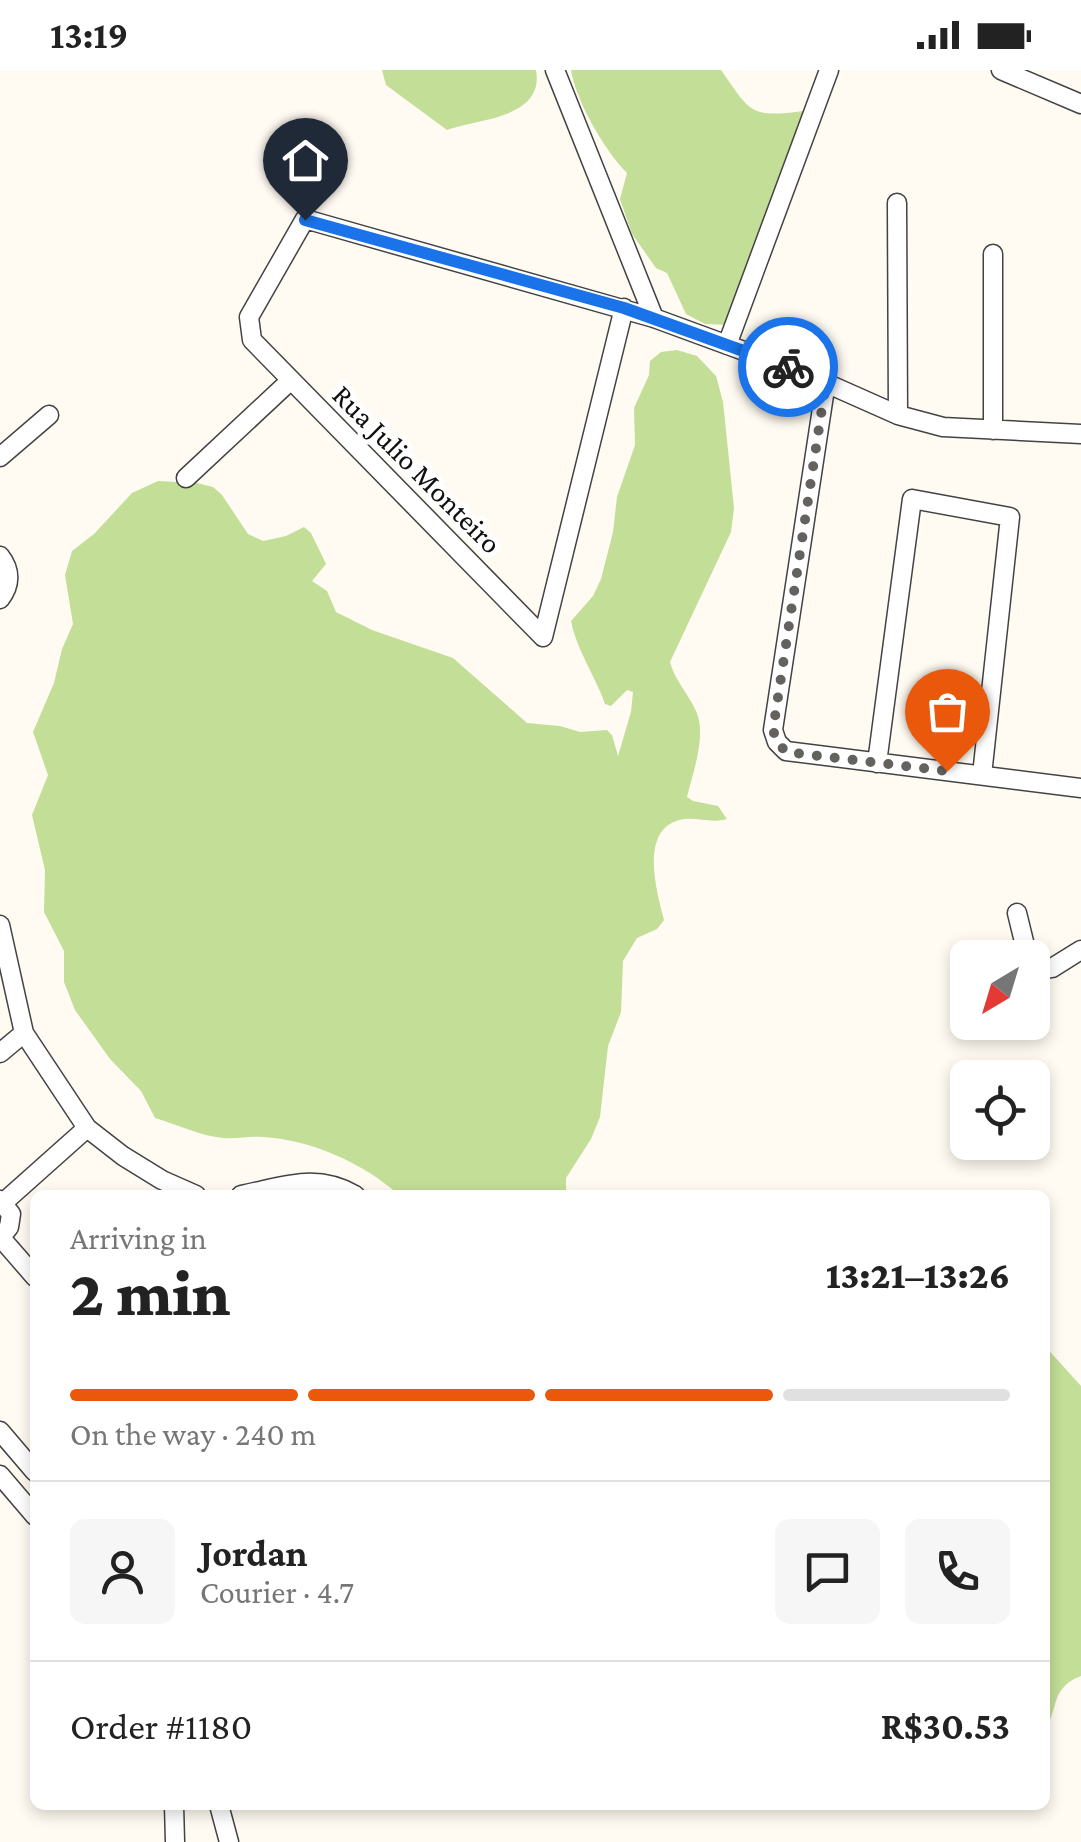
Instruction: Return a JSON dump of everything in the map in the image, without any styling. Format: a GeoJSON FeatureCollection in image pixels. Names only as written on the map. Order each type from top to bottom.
{"type":"FeatureCollection","features":[{"type":"Feature","properties":{"kind":"street"},"geometry":{"type":"LineString","coordinates":[[555,70],[654,318]]}},
{"type":"Feature","properties":{"kind":"street"},"geometry":{"type":"LineString","coordinates":[[727,344],[828,70]]}},
{"type":"Feature","properties":{"kind":"street"},"geometry":{"type":"LineString","coordinates":[[1001,70],[1081,104]]}},
{"type":"Feature","properties":{"kind":"street"},"geometry":{"type":"LineString","coordinates":[[897,202],[898,415]]}},
{"type":"Feature","properties":{"kind":"street","name":"Rua Julio Monteiro"},"geometry":{"type":"LineString","coordinates":[[305,220],[624,308],[542,637],[252,340],[248,316],[305,220]]}},
{"type":"Feature","properties":{"kind":"street"},"geometry":{"type":"LineString","coordinates":[[992,430],[993,254]]}},
{"type":"Feature","properties":{"kind":"street"},"geometry":{"type":"LineString","coordinates":[[624,308],[826,382],[898,415],[942,427],[1081,434]]}},
{"type":"Feature","properties":{"kind":"street"},"geometry":{"type":"LineString","coordinates":[[186,478],[291,380]]}},
{"type":"Feature","properties":{"kind":"street"},"geometry":{"type":"LineString","coordinates":[[826,382],[773,730],[777,742],[786,752],[1081,788]]}},
{"type":"Feature","properties":{"kind":"street"},"geometry":{"type":"LineString","coordinates":[[0,457],[49,416]]}},
{"type":"Feature","properties":{"kind":"street"},"geometry":{"type":"LineString","coordinates":[[878,762],[912,498],[1010,517],[982,775]]}},
{"type":"Feature","properties":{"kind":"street"},"geometry":{"type":"LineString","coordinates":[[0,556],[9,580],[0,599]]}},
{"type":"Feature","properties":{"kind":"street"},"geometry":{"type":"LineString","coordinates":[[1017,912],[1024,940]]}},
{"type":"Feature","properties":{"kind":"street"},"geometry":{"type":"LineString","coordinates":[[0,925],[24,1033],[87,1128],[123,1156],[185,1190]]}},
{"type":"Feature","properties":{"kind":"street"},"geometry":{"type":"LineString","coordinates":[[1050,968],[1081,950]]}},
{"type":"Feature","properties":{"kind":"street"},"geometry":{"type":"LineString","coordinates":[[0,1053],[24,1033]]}},
{"type":"Feature","properties":{"kind":"street"},"geometry":{"type":"LineString","coordinates":[[30,1271],[1,1238],[9,1227],[10,1214],[2,1201],[87,1128]]}},
{"type":"Feature","properties":{"kind":"street"},"geometry":{"type":"LineString","coordinates":[[262,1190],[306,1180],[344,1190]]}},
{"type":"Feature","properties":{"kind":"street"},"geometry":{"type":"LineString","coordinates":[[0,1432],[30,1466]]}},
{"type":"Feature","properties":{"kind":"street"},"geometry":{"type":"LineString","coordinates":[[0,1475],[30,1510]]}},
{"type":"Feature","properties":{"kind":"street"},"geometry":{"type":"LineString","coordinates":[[174,1810],[175,1842]]}},
{"type":"Feature","properties":{"kind":"street"},"geometry":{"type":"LineString","coordinates":[[220,1810],[229,1842]]}},
{"type":"Feature","properties":{"kind":"green space"},"geometry":{"type":"Polygon","coordinates":[[[382,70],[536,70],[536,86],[519,108],[447,130],[386,85],[382,70]]]}},
{"type":"Feature","properties":{"kind":"green space"},"geometry":{"type":"Polygon","coordinates":[[[571,70],[721,70],[739,96],[754,109],[772,114],[804,111],[811,119],[731,325],[705,324],[686,314],[667,273],[656,268],[632,234],[620,199],[627,173],[593,125],[571,70]]]}},
{"type":"Feature","properties":{"kind":"green space"},"geometry":{"type":"Polygon","coordinates":[[[677,350],[697,356],[716,376],[723,402],[734,508],[731,532],[670,662],[699,721],[698,754],[687,797],[718,806],[727,819],[679,820],[659,836],[654,864],[664,920],[657,929],[637,938],[623,961],[621,1012],[608,1046],[600,1117],[566,1178],[566,1190],[393,1190],[353,1163],[318,1148],[263,1137],[215,1137],[155,1118],[141,1091],[110,1059],[75,1010],[64,982],[64,951],[44,912],[45,870],[32,815],[48,775],[33,732],[73,624],[65,575],[72,551],[94,534],[132,493],[158,481],[213,487],[248,534],[263,541],[304,527],[311,533],[326,564],[312,581],[327,591],[336,612],[372,630],[453,658],[527,723],[580,732],[607,730],[618,756],[633,692],[627,690],[611,706],[605,704],[571,621],[593,596],[601,579],[617,497],[635,445],[634,408],[649,375],[650,361],[661,352],[677,350]]]}},
{"type":"Feature","properties":{"kind":"green space"},"geometry":{"type":"Polygon","coordinates":[[[1050,1352],[1081,1386],[1081,1676],[1060,1693],[1050,1719],[1050,1352]]]}},
{"type":"Feature","properties":{"kind":"way so far"},"geometry":{"type":"LineString","coordinates":[[788,367],[826,382],[773,730],[777,742],[786,752],[947,771]]}},
{"type":"Feature","properties":{"kind":"route"},"geometry":{"type":"LineString","coordinates":[[305,220],[624,308],[788,367]]}}]}
